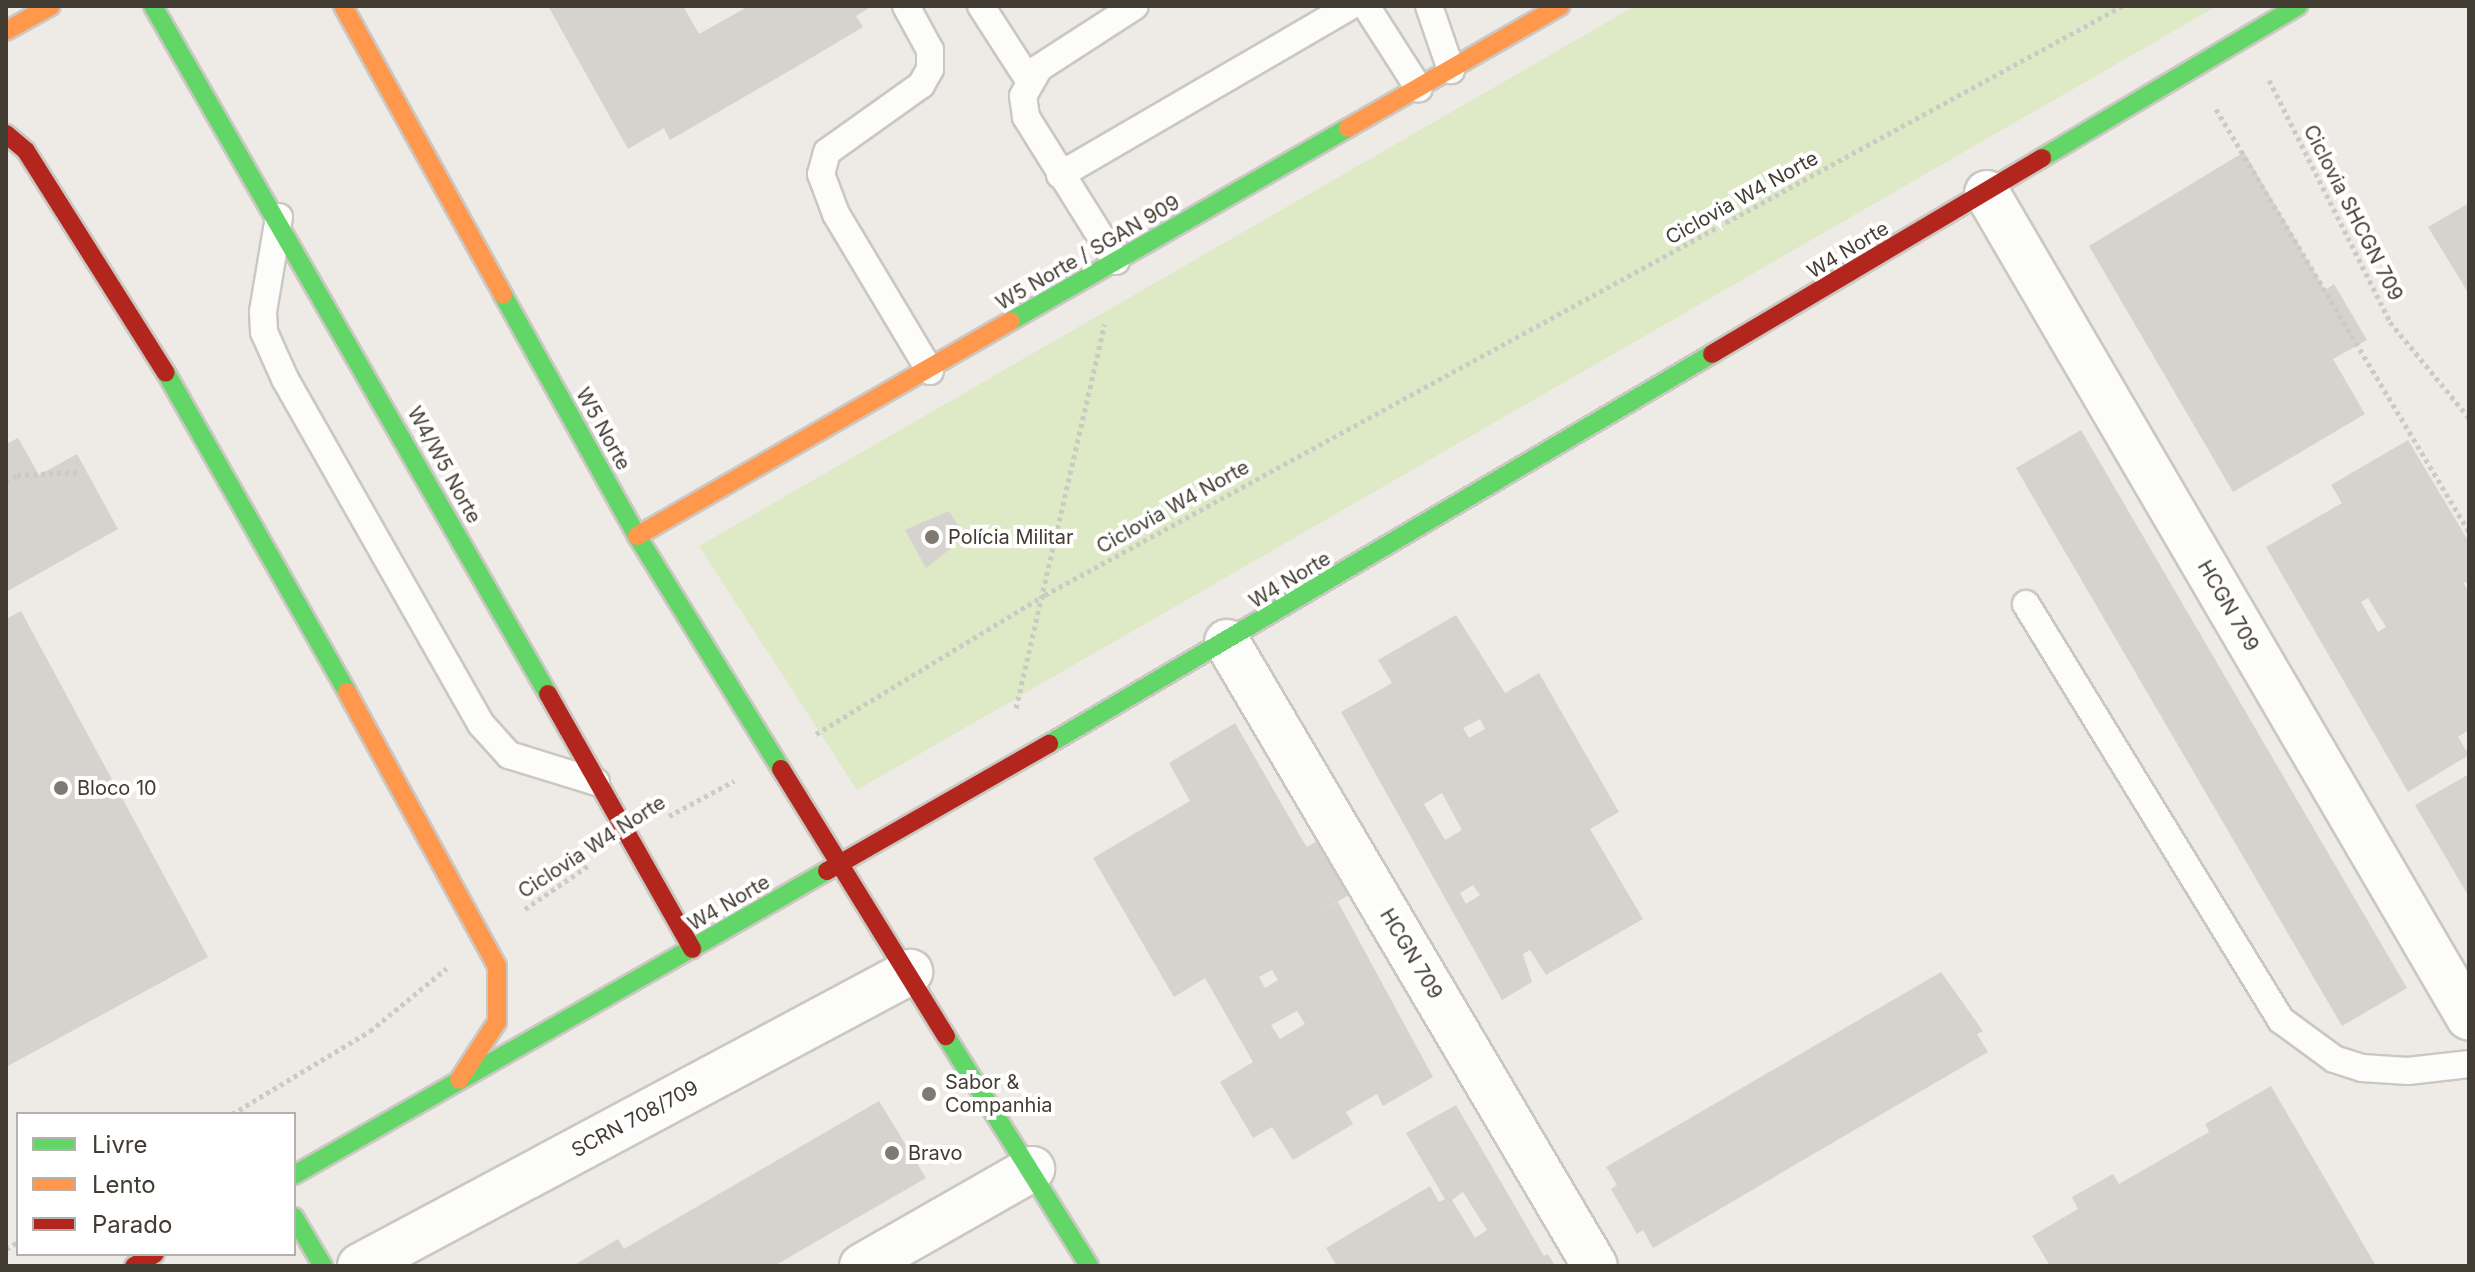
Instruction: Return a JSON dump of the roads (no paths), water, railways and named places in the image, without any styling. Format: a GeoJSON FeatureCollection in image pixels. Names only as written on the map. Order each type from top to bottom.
{"type":"FeatureCollection","features":[{"type":"Feature","properties":{"kind":"main road"},"geometry":{"type":"LineString","coordinates":[[6,31],[51,6]]}},
{"type":"Feature","properties":{"kind":"main road","name":"W4/W5 Norte"},"geometry":{"type":"LineString","coordinates":[[153,6],[279,217],[692,949]]}},
{"type":"Feature","properties":{"kind":"main road","name":"W5 Norte"},"geometry":{"type":"LineString","coordinates":[[343,6],[637,536],[841,864]]}},
{"type":"Feature","properties":{"kind":"main road","name":"W5 Norte / SGAN 909"},"geometry":{"type":"LineString","coordinates":[[637,536],[930,371],[1560,6]]}},
{"type":"Feature","properties":{"kind":"main road","name":"W4 Norte"},"geometry":{"type":"LineString","coordinates":[[296,1174],[841,864],[1001,767],[1227,642],[2298,6]]}},
{"type":"Feature","properties":{"kind":"main road"},"geometry":{"type":"LineString","coordinates":[[6,134],[26,151],[151,347],[486,936],[497,966],[497,1022],[455,1085]]}},
{"type":"Feature","properties":{"kind":"main road"},"geometry":{"type":"LineString","coordinates":[[841,864],[1032,1169],[1089,1266]]}},
{"type":"Feature","properties":{"kind":"main road"},"geometry":{"type":"LineString","coordinates":[[296,1220],[323,1266]]}},
{"type":"Feature","properties":{"kind":"main road"},"geometry":{"type":"LineString","coordinates":[[134,1266],[152,1256]]}},
{"type":"Feature","properties":{"kind":"street","name":"HCGN 709"},"geometry":{"type":"LineString","coordinates":[[1987,193],[2469,1018]]}},
{"type":"Feature","properties":{"kind":"street","name":"HCGN 709"},"geometry":{"type":"LineString","coordinates":[[1227,642],[1595,1266]]}},
{"type":"Feature","properties":{"kind":"street","name":"SCRN 708/709"},"geometry":{"type":"LineString","coordinates":[[360,1266],[910,972]]}},
{"type":"Feature","properties":{"kind":"street"},"geometry":{"type":"LineString","coordinates":[[862,1266],[1032,1169]]}},
{"type":"Feature","properties":{"kind":"lane"},"geometry":{"type":"LineString","coordinates":[[363,42],[369,6]]}},
{"type":"Feature","properties":{"kind":"lane"},"geometry":{"type":"LineString","coordinates":[[906,6],[930,50],[930,69],[921,85],[827,152],[821,174],[836,214],[930,371]]}},
{"type":"Feature","properties":{"kind":"lane"},"geometry":{"type":"LineString","coordinates":[[981,6],[1030,82]]}},
{"type":"Feature","properties":{"kind":"lane"},"geometry":{"type":"LineString","coordinates":[[1116,261],[1026,117],[1030,82],[1039,68],[1135,6]]}},
{"type":"Feature","properties":{"kind":"lane"},"geometry":{"type":"LineString","coordinates":[[1060,175],[1350,6]]}},
{"type":"Feature","properties":{"kind":"lane"},"geometry":{"type":"LineString","coordinates":[[1366,6],[1419,89]]}},
{"type":"Feature","properties":{"kind":"lane"},"geometry":{"type":"LineString","coordinates":[[1429,6],[1451,70]]}},
{"type":"Feature","properties":{"kind":"lane"},"geometry":{"type":"LineString","coordinates":[[279,217],[263,312],[264,332],[285,379],[481,724],[509,755],[596,782]]}},
{"type":"Feature","properties":{"kind":"lane"},"geometry":{"type":"LineString","coordinates":[[2026,604],[2281,1020],[2334,1059],[2362,1068],[2408,1071],[2469,1064]]}},
{"type":"Feature","properties":{"kind":"place","name":"Polícia Militar"},"geometry":{"type":"Point","coordinates":[932,537]}},
{"type":"Feature","properties":{"kind":"place","name":"Bloco 10"},"geometry":{"type":"Point","coordinates":[61,788]}},
{"type":"Feature","properties":{"kind":"place","name":"Sabor & Companhia"},"geometry":{"type":"Point","coordinates":[929,1094]}},
{"type":"Feature","properties":{"kind":"place","name":"Bravo"},"geometry":{"type":"Point","coordinates":[892,1153]}}]}
